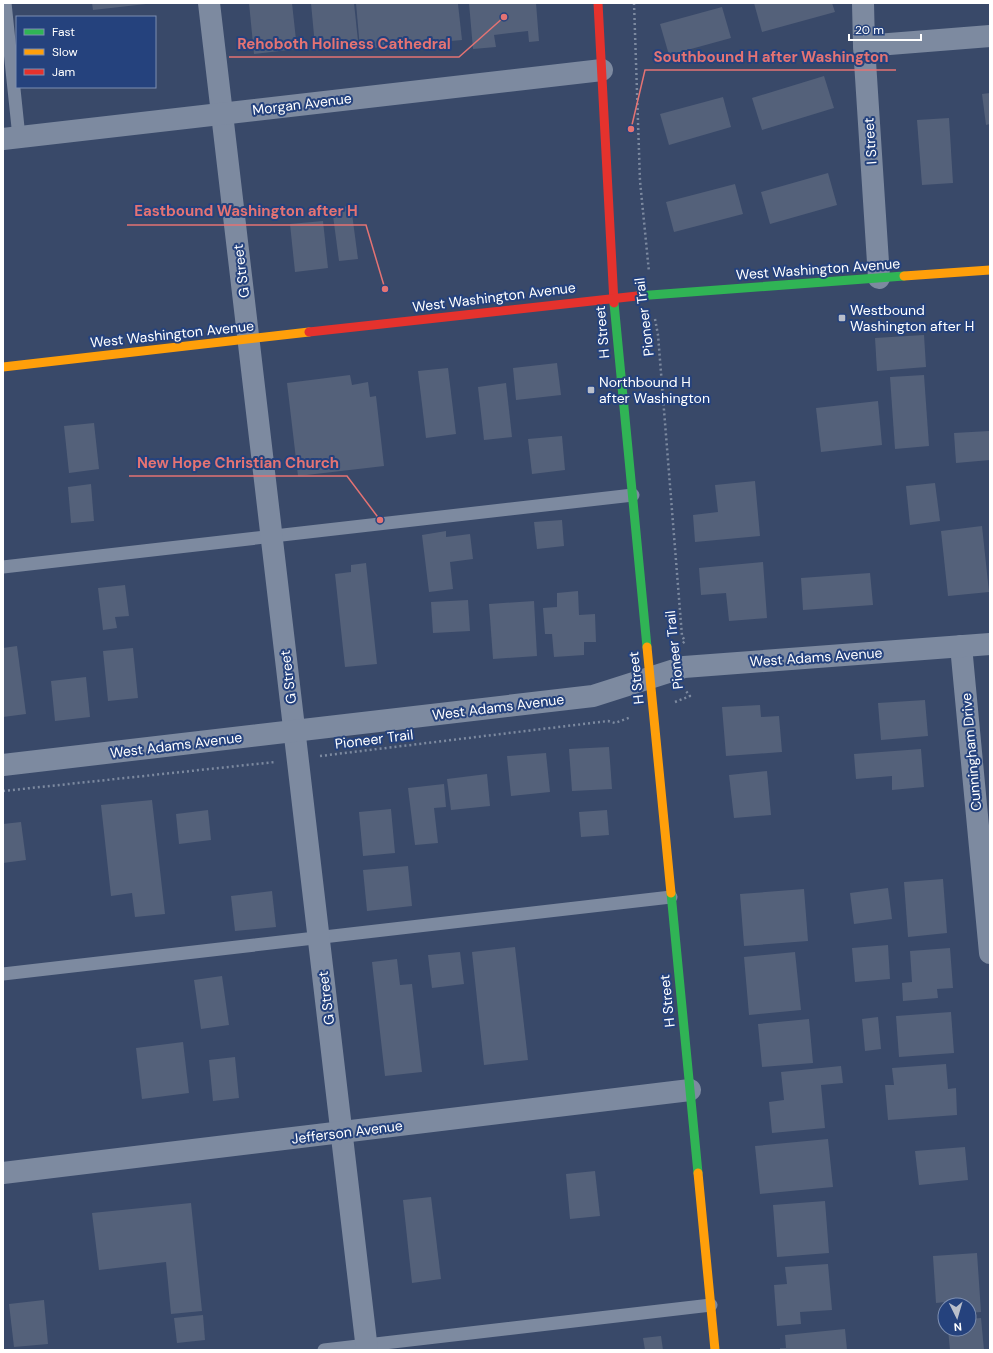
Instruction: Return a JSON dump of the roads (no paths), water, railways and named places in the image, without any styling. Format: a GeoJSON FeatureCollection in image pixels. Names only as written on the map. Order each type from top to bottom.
{"type":"FeatureCollection","features":[{"type":"Feature","properties":{"kind":"street","name":"G Street"},"geometry":{"type":"LineString","coordinates":[[209,3],[367,1348]]}},
{"type":"Feature","properties":{"kind":"street","name":"H Street"},"geometry":{"type":"LineString","coordinates":[[598,3],[613,298],[715,1350]]}},
{"type":"Feature","properties":{"kind":"street","name":"I Street"},"geometry":{"type":"LineString","coordinates":[[863,3],[864,46],[879,278]]}},
{"type":"Feature","properties":{"kind":"street"},"geometry":{"type":"LineString","coordinates":[[864,46],[990,36]]}},
{"type":"Feature","properties":{"kind":"street","name":"Morgan Avenue"},"geometry":{"type":"LineString","coordinates":[[11,138],[602,70]]}},
{"type":"Feature","properties":{"kind":"street","name":"West Washington Avenue"},"geometry":{"type":"LineString","coordinates":[[3,366],[613,298],[990,270]]}},
{"type":"Feature","properties":{"kind":"street","name":"West Adams Avenue"},"geometry":{"type":"LineString","coordinates":[[3,765],[594,696],[684,667],[990,644]]}},
{"type":"Feature","properties":{"kind":"street","name":"Cunningham Drive"},"geometry":{"type":"LineString","coordinates":[[961,646],[990,953]]}},
{"type":"Feature","properties":{"kind":"street","name":"Jefferson Avenue"},"geometry":{"type":"LineString","coordinates":[[3,1173],[690,1090]]}},
{"type":"Feature","properties":{"kind":"lane"},"geometry":{"type":"LineString","coordinates":[[5,3],[11,138]]}},
{"type":"Feature","properties":{"kind":"lane"},"geometry":{"type":"LineString","coordinates":[[3,567],[633,495]]}},
{"type":"Feature","properties":{"kind":"lane"},"geometry":{"type":"LineString","coordinates":[[3,974],[671,898]]}},
{"type":"Feature","properties":{"kind":"lane"},"geometry":{"type":"LineString","coordinates":[[324,1350],[367,1348],[711,1305]]}},
{"type":"Feature","properties":{"kind":"place","name":"Rehoboth Holiness Cathedral"},"geometry":{"type":"Point","coordinates":[504,17]}},
{"type":"Feature","properties":{"kind":"place","name":"Southbound H after Washington"},"geometry":{"type":"Point","coordinates":[631,129]}},
{"type":"Feature","properties":{"kind":"place","name":"Eastbound Washington after H"},"geometry":{"type":"Point","coordinates":[385,289]}},
{"type":"Feature","properties":{"kind":"place","name":"Westbound Washington after H"},"geometry":{"type":"Point","coordinates":[842,318]}},
{"type":"Feature","properties":{"kind":"place","name":"Northbound H after Washington"},"geometry":{"type":"Point","coordinates":[591,390]}},
{"type":"Feature","properties":{"kind":"place","name":"New Hope Christian Church"},"geometry":{"type":"Point","coordinates":[380,520]}}]}
